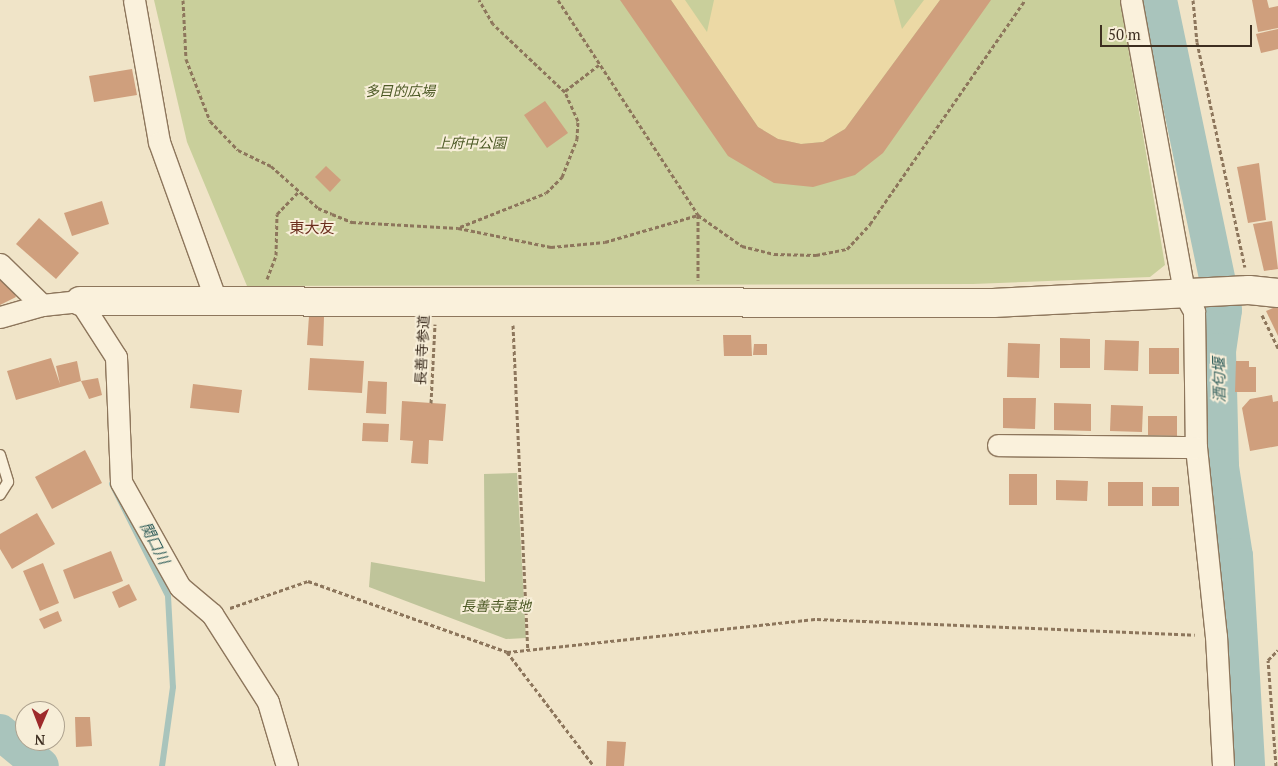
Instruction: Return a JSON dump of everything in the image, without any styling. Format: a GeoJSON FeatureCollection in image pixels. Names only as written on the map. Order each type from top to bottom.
{"type":"FeatureCollection","features":[{"type":"Feature","properties":{"kind":"street"},"geometry":{"type":"LineString","coordinates":[[134,0],[159,142],[216,300]]}},
{"type":"Feature","properties":{"kind":"street"},"geometry":{"type":"LineString","coordinates":[[1131,0],[1184,293],[1194,311],[1196,447],[1216,636],[1223,766]]}},
{"type":"Feature","properties":{"kind":"street"},"geometry":{"type":"LineString","coordinates":[[0,264],[42,305]]}},
{"type":"Feature","properties":{"kind":"street"},"geometry":{"type":"LineString","coordinates":[[0,317],[42,305],[80,301],[436,299],[993,304],[1249,290],[1278,293]]}},
{"type":"Feature","properties":{"kind":"street"},"geometry":{"type":"LineString","coordinates":[[80,301],[116,357],[121,482],[180,587],[212,614],[268,702],[287,766]]}},
{"type":"Feature","properties":{"kind":"street"},"geometry":{"type":"LineString","coordinates":[[998,445],[1196,447]]}},
{"type":"Feature","properties":{"kind":"lane"},"geometry":{"type":"LineString","coordinates":[[0,455],[8,482],[0,494]]}},
{"type":"Feature","properties":{"kind":"path"},"geometry":{"type":"LineString","coordinates":[[183,0],[186,59],[210,122],[238,150],[270,166],[318,208],[352,222],[458,228],[519,243],[580,246],[698,215]]}},
{"type":"Feature","properties":{"kind":"path"},"geometry":{"type":"LineString","coordinates":[[458,228],[523,204],[546,193],[562,177],[572,161],[578,121],[565,92],[493,24],[479,0]]}},
{"type":"Feature","properties":{"kind":"path"},"geometry":{"type":"LineString","coordinates":[[558,0],[698,215],[723,237],[774,254],[816,255],[847,249],[870,224],[1025,0]]}},
{"type":"Feature","properties":{"kind":"path"},"geometry":{"type":"LineString","coordinates":[[1193,0],[1197,42],[1249,290],[1278,348]]}},
{"type":"Feature","properties":{"kind":"path"},"geometry":{"type":"LineString","coordinates":[[565,92],[600,64]]}},
{"type":"Feature","properties":{"kind":"path"},"geometry":{"type":"LineString","coordinates":[[256,300],[276,254],[277,214],[299,191]]}},
{"type":"Feature","properties":{"kind":"path"},"geometry":{"type":"LineString","coordinates":[[698,215],[698,301]]}},
{"type":"Feature","properties":{"kind":"path","name":"長善寺参道"},"geometry":{"type":"LineString","coordinates":[[431,403],[436,299]]}},
{"type":"Feature","properties":{"kind":"path"},"geometry":{"type":"LineString","coordinates":[[512,300],[528,650]]}},
{"type":"Feature","properties":{"kind":"path"},"geometry":{"type":"LineString","coordinates":[[212,614],[308,581],[507,652],[817,619],[1216,636]]}},
{"type":"Feature","properties":{"kind":"path"},"geometry":{"type":"LineString","coordinates":[[1276,766],[1268,660],[1278,650]]}},
{"type":"Feature","properties":{"kind":"path"},"geometry":{"type":"LineString","coordinates":[[507,652],[594,766]]}},
{"type":"Feature","properties":{"kind":"green space","name":"上府中公園"},"geometry":{"type":"Polygon","coordinates":[[[154,0],[1120,0],[1165,265],[1150,277],[973,284],[247,286],[187,142],[154,0]]]}},
{"type":"Feature","properties":{"kind":"green space","name":"長善寺墓地"},"geometry":{"type":"Polygon","coordinates":[[[517,473],[526,638],[506,639],[369,587],[371,562],[485,582],[484,474],[517,473]]]}},
{"type":"Feature","properties":{"kind":"sand"},"geometry":{"type":"Polygon","coordinates":[[[671,0],[685,0],[707,32],[714,0],[894,0],[902,29],[924,0],[940,0],[845,129],[823,142],[801,144],[778,139],[758,127],[671,0]]]}},
{"type":"Feature","properties":{"kind":"building"},"geometry":{"type":"Polygon","coordinates":[[[620,0],[671,0],[758,127],[778,139],[801,144],[823,142],[845,129],[940,0],[991,0],[883,153],[855,175],[813,187],[774,183],[728,156],[620,0]]]}},
{"type":"Feature","properties":{"kind":"building"},"geometry":{"type":"Polygon","coordinates":[[[1252,0],[1267,0],[1269,8],[1278,6],[1278,28],[1258,32],[1252,0]]]}},
{"type":"Feature","properties":{"kind":"building"},"geometry":{"type":"Polygon","coordinates":[[[1278,29],[1278,49],[1261,53],[1256,34],[1278,29]]]}},
{"type":"Feature","properties":{"kind":"building"},"geometry":{"type":"Polygon","coordinates":[[[132,69],[137,95],[94,102],[89,76],[132,69]]]}},
{"type":"Feature","properties":{"kind":"building"},"geometry":{"type":"Polygon","coordinates":[[[545,101],[568,133],[547,148],[524,115],[545,101]]]}},
{"type":"Feature","properties":{"kind":"building"},"geometry":{"type":"Polygon","coordinates":[[[1259,163],[1266,220],[1248,223],[1237,167],[1259,163]]]}},
{"type":"Feature","properties":{"kind":"building"},"geometry":{"type":"Polygon","coordinates":[[[326,166],[341,180],[330,192],[315,177],[326,166]]]}},
{"type":"Feature","properties":{"kind":"building"},"geometry":{"type":"Polygon","coordinates":[[[102,201],[109,224],[72,236],[64,213],[102,201]]]}},
{"type":"Feature","properties":{"kind":"building"},"geometry":{"type":"Polygon","coordinates":[[[39,218],[79,253],[56,279],[16,244],[39,218]]]}},
{"type":"Feature","properties":{"kind":"building"},"geometry":{"type":"Polygon","coordinates":[[[1272,221],[1278,269],[1264,271],[1253,224],[1272,221]]]}},
{"type":"Feature","properties":{"kind":"building"},"geometry":{"type":"Polygon","coordinates":[[[2,270],[16,297],[0,305],[0,271],[2,270]]]}},
{"type":"Feature","properties":{"kind":"building"},"geometry":{"type":"Polygon","coordinates":[[[1278,306],[1278,336],[1266,311],[1278,306]]]}},
{"type":"Feature","properties":{"kind":"building"},"geometry":{"type":"Polygon","coordinates":[[[309,316],[324,317],[323,346],[307,345],[309,316]]]}},
{"type":"Feature","properties":{"kind":"building"},"geometry":{"type":"Polygon","coordinates":[[[723,335],[751,335],[752,356],[724,356],[723,335]]]}},
{"type":"Feature","properties":{"kind":"building"},"geometry":{"type":"Polygon","coordinates":[[[1060,338],[1090,339],[1090,368],[1060,368],[1060,338]]]}},
{"type":"Feature","properties":{"kind":"building"},"geometry":{"type":"Polygon","coordinates":[[[1105,340],[1139,341],[1138,371],[1104,370],[1105,340]]]}},
{"type":"Feature","properties":{"kind":"building"},"geometry":{"type":"Polygon","coordinates":[[[1008,343],[1040,344],[1039,378],[1007,377],[1008,343]]]}},
{"type":"Feature","properties":{"kind":"building"},"geometry":{"type":"Polygon","coordinates":[[[754,344],[767,344],[767,355],[753,355],[754,344]]]}},
{"type":"Feature","properties":{"kind":"building"},"geometry":{"type":"Polygon","coordinates":[[[1149,348],[1179,348],[1179,374],[1149,374],[1149,348]]]}},
{"type":"Feature","properties":{"kind":"building"},"geometry":{"type":"Polygon","coordinates":[[[51,358],[60,384],[56,366],[77,361],[81,381],[16,400],[7,371],[51,358]]]}},
{"type":"Feature","properties":{"kind":"building"},"geometry":{"type":"Polygon","coordinates":[[[310,358],[364,361],[362,393],[308,390],[310,358]]]}},
{"type":"Feature","properties":{"kind":"building"},"geometry":{"type":"Polygon","coordinates":[[[1236,361],[1249,361],[1249,367],[1256,367],[1256,392],[1235,392],[1236,361]]]}},
{"type":"Feature","properties":{"kind":"building"},"geometry":{"type":"Polygon","coordinates":[[[98,378],[102,395],[89,399],[81,381],[98,378]]]}},
{"type":"Feature","properties":{"kind":"building"},"geometry":{"type":"Polygon","coordinates":[[[368,381],[387,382],[386,414],[366,413],[368,381]]]}},
{"type":"Feature","properties":{"kind":"building"},"geometry":{"type":"Polygon","coordinates":[[[193,384],[242,390],[239,413],[190,408],[193,384]]]}},
{"type":"Feature","properties":{"kind":"building"},"geometry":{"type":"Polygon","coordinates":[[[1272,395],[1273,402],[1278,401],[1278,446],[1250,451],[1242,408],[1250,399],[1272,395]]]}},
{"type":"Feature","properties":{"kind":"building"},"geometry":{"type":"Polygon","coordinates":[[[1003,398],[1036,398],[1035,429],[1003,428],[1003,398]]]}},
{"type":"Feature","properties":{"kind":"building"},"geometry":{"type":"Polygon","coordinates":[[[402,401],[446,404],[443,441],[429,440],[428,464],[411,463],[413,441],[400,440],[402,401]]]}},
{"type":"Feature","properties":{"kind":"building"},"geometry":{"type":"Polygon","coordinates":[[[1054,403],[1091,404],[1091,431],[1054,430],[1054,403]]]}},
{"type":"Feature","properties":{"kind":"building"},"geometry":{"type":"Polygon","coordinates":[[[1111,405],[1143,406],[1142,432],[1110,431],[1111,405]]]}},
{"type":"Feature","properties":{"kind":"building"},"geometry":{"type":"Polygon","coordinates":[[[1148,416],[1177,416],[1177,436],[1148,435],[1148,416]]]}},
{"type":"Feature","properties":{"kind":"building"},"geometry":{"type":"Polygon","coordinates":[[[363,423],[389,424],[388,442],[362,441],[363,423]]]}},
{"type":"Feature","properties":{"kind":"building"},"geometry":{"type":"Polygon","coordinates":[[[85,450],[102,483],[52,509],[35,477],[85,450]]]}},
{"type":"Feature","properties":{"kind":"building"},"geometry":{"type":"Polygon","coordinates":[[[1009,474],[1037,474],[1037,505],[1009,505],[1009,474]]]}},
{"type":"Feature","properties":{"kind":"building"},"geometry":{"type":"Polygon","coordinates":[[[1056,480],[1088,481],[1087,501],[1056,500],[1056,480]]]}},
{"type":"Feature","properties":{"kind":"building"},"geometry":{"type":"Polygon","coordinates":[[[1108,482],[1143,482],[1143,506],[1108,506],[1108,482]]]}},
{"type":"Feature","properties":{"kind":"building"},"geometry":{"type":"Polygon","coordinates":[[[1152,487],[1179,487],[1179,506],[1152,506],[1152,487]]]}},
{"type":"Feature","properties":{"kind":"building"},"geometry":{"type":"Polygon","coordinates":[[[37,513],[55,544],[12,569],[0,549],[0,534],[37,513]]]}},
{"type":"Feature","properties":{"kind":"building"},"geometry":{"type":"Polygon","coordinates":[[[111,551],[123,581],[74,599],[63,570],[111,551]]]}},
{"type":"Feature","properties":{"kind":"building"},"geometry":{"type":"Polygon","coordinates":[[[43,563],[59,603],[40,611],[23,571],[43,563]]]}},
{"type":"Feature","properties":{"kind":"building"},"geometry":{"type":"Polygon","coordinates":[[[129,584],[137,600],[119,608],[112,592],[129,584]]]}},
{"type":"Feature","properties":{"kind":"building"},"geometry":{"type":"Polygon","coordinates":[[[58,611],[62,621],[44,629],[39,619],[58,611]]]}},
{"type":"Feature","properties":{"kind":"building"},"geometry":{"type":"Polygon","coordinates":[[[75,717],[90,717],[92,746],[76,747],[75,717]]]}},
{"type":"Feature","properties":{"kind":"building"},"geometry":{"type":"Polygon","coordinates":[[[607,741],[626,742],[624,766],[606,766],[607,741]]]}},
{"type":"Feature","properties":{"kind":"waterway","name":"酒匂堰"},"geometry":{"type":"LineString","coordinates":[[1159,0],[1224,310],[1218,351],[1221,467],[1235,556],[1247,766]]}},
{"type":"Feature","properties":{"kind":"waterway","name":"関口川"},"geometry":{"type":"LineString","coordinates":[[112,484],[168,596],[173,687],[162,766]]}},
{"type":"Feature","properties":{"kind":"waterway"},"geometry":{"type":"LineString","coordinates":[[0,732],[41,766]]}},
{"type":"Feature","properties":{"kind":"district","name":"東大友"},"geometry":{"type":"Point","coordinates":[312,228]}},
{"type":"Feature","properties":{"kind":"park label","name":"多目的広場"},"geometry":{"type":"Point","coordinates":[400,91]}}]}
